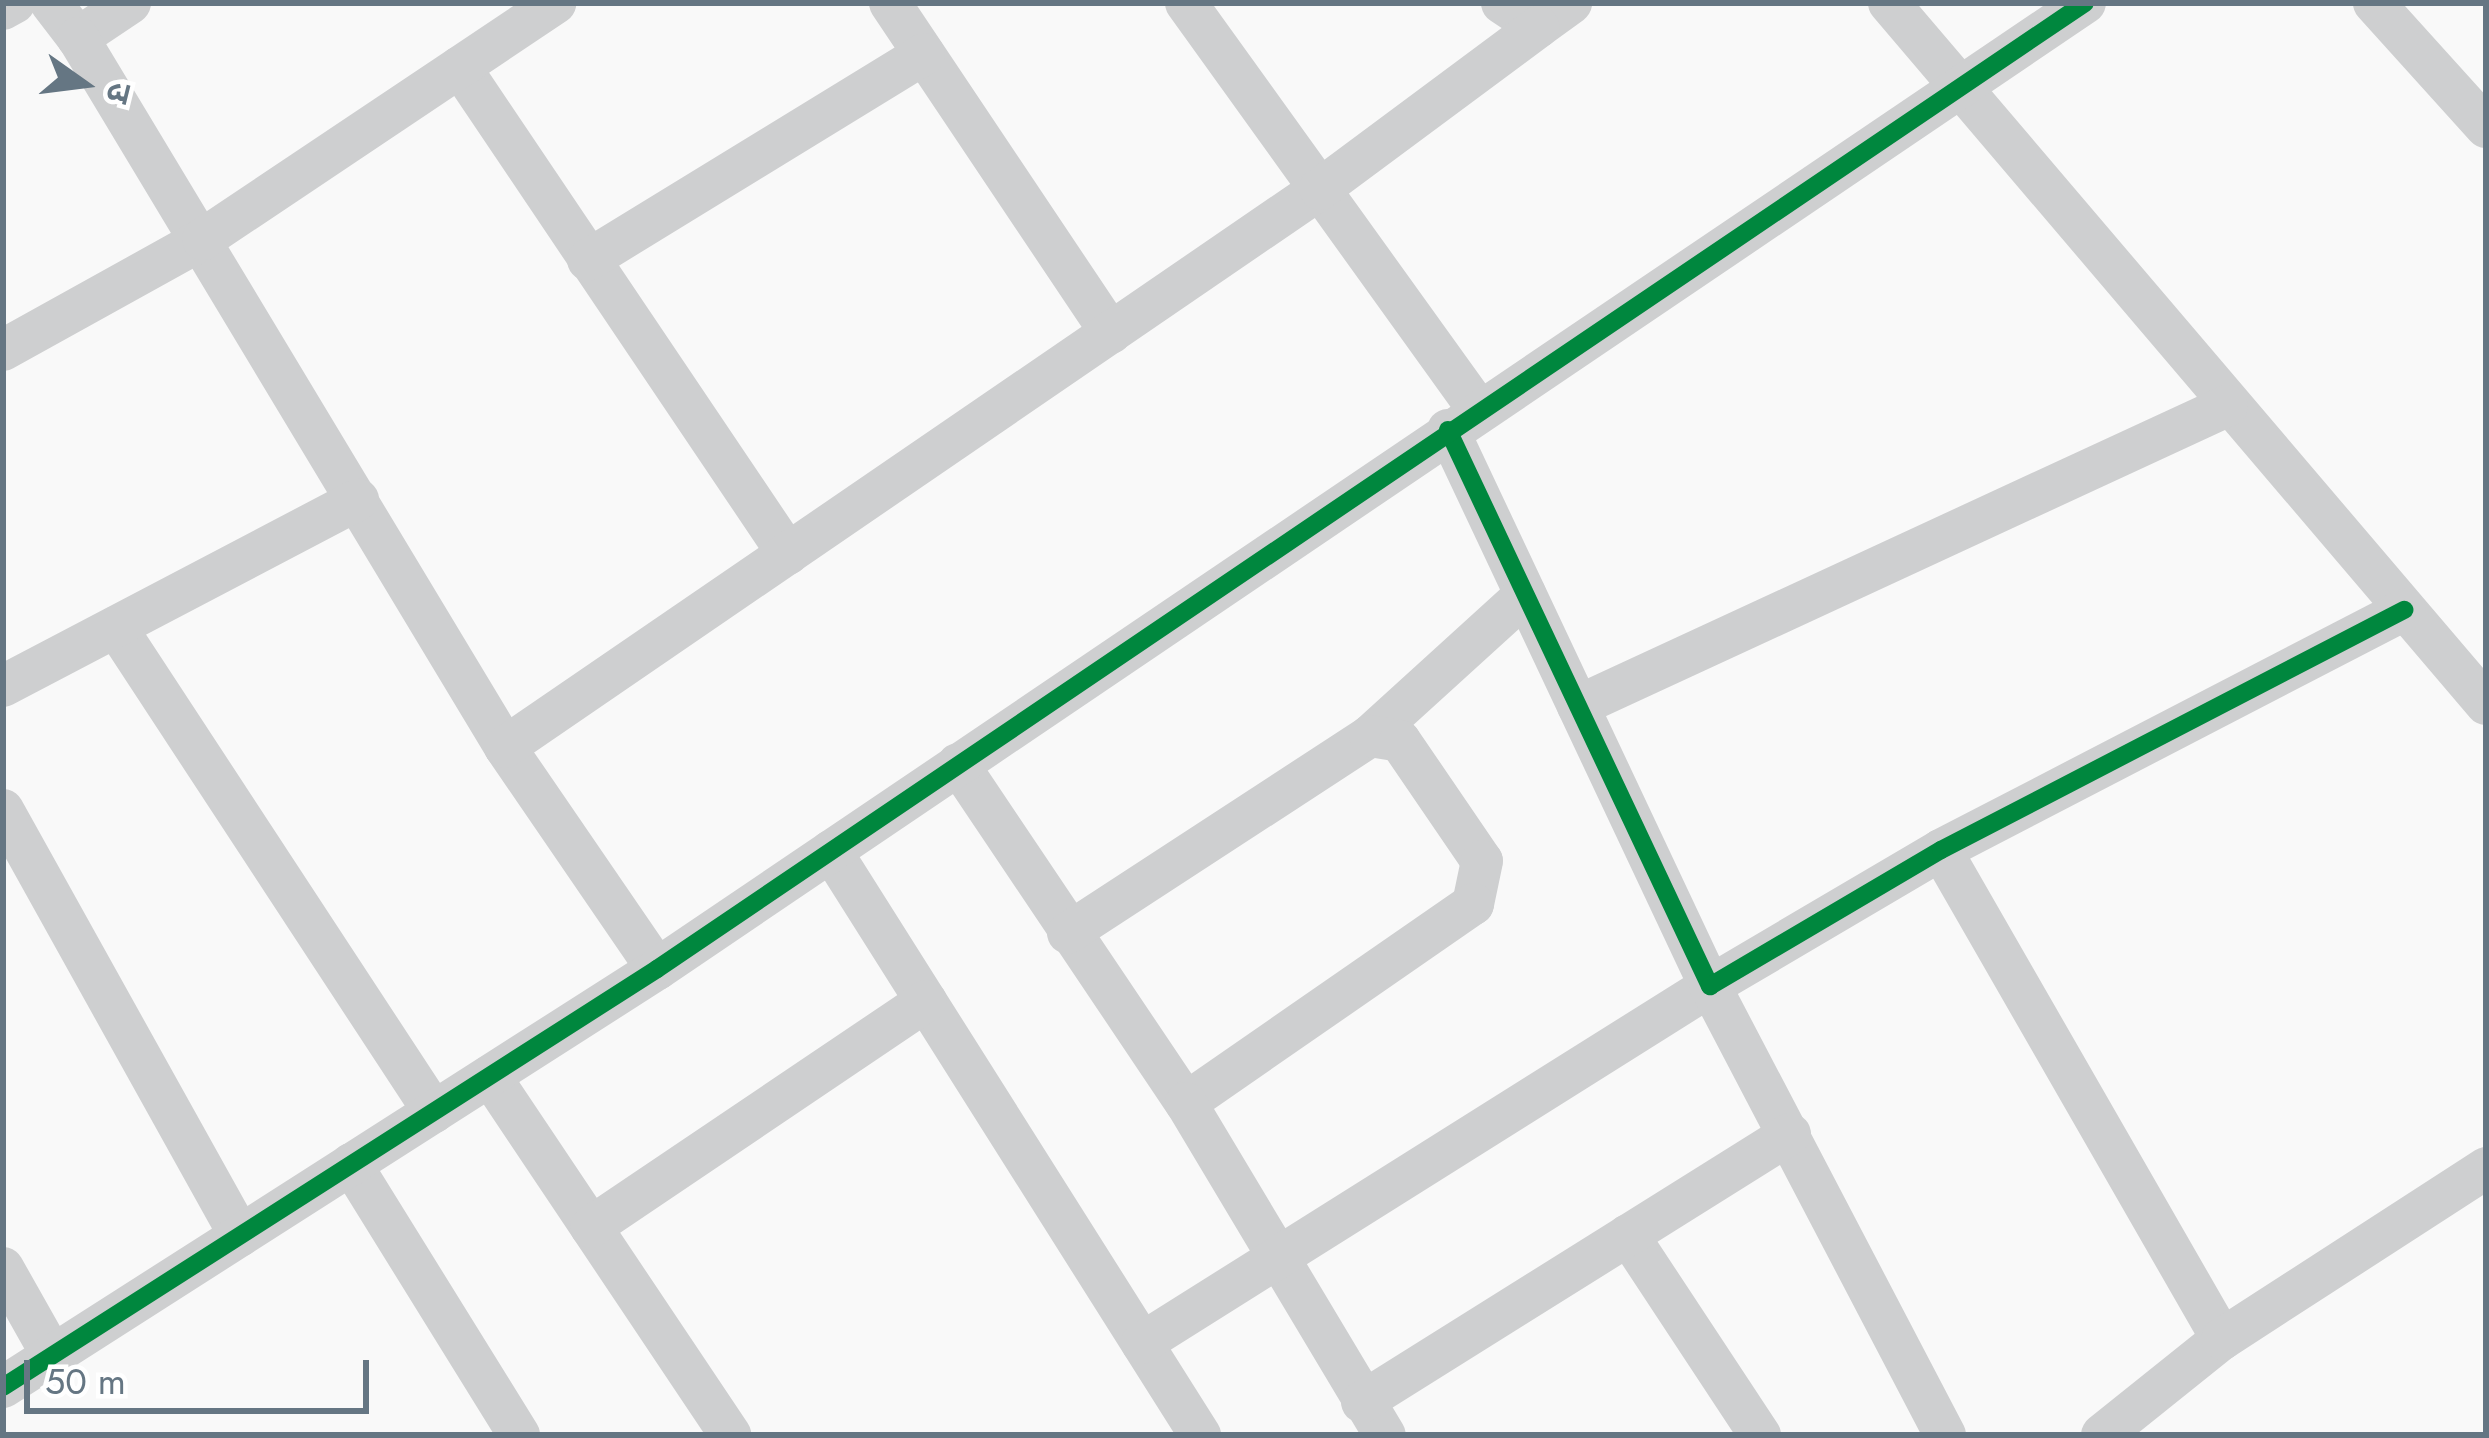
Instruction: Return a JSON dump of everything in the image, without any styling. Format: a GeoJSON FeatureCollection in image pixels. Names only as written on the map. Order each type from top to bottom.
{"type":"FeatureCollection","features":[{"type":"Feature","properties":{"kind":"street"},"geometry":{"type":"LineString","coordinates":[[3,9],[14,3]]}},
{"type":"Feature","properties":{"kind":"street"},"geometry":{"type":"LineString","coordinates":[[51,3],[78,38],[202,239],[506,747],[657,970]]}},
{"type":"Feature","properties":{"kind":"street"},"geometry":{"type":"LineString","coordinates":[[78,38],[130,3]]}},
{"type":"Feature","properties":{"kind":"street"},"geometry":{"type":"LineString","coordinates":[[3,350],[202,239],[555,3]]}},
{"type":"Feature","properties":{"kind":"street"},"geometry":{"type":"LineString","coordinates":[[890,3],[1111,333]]}},
{"type":"Feature","properties":{"kind":"street"},"geometry":{"type":"LineString","coordinates":[[1186,3],[1320,190],[1463,420],[1525,595],[1710,986],[1945,1435]]}},
{"type":"Feature","properties":{"kind":"street"},"geometry":{"type":"LineString","coordinates":[[1502,3],[1555,15]]}},
{"type":"Feature","properties":{"kind":"street"},"geometry":{"type":"LineString","coordinates":[[1889,3],[1958,95],[2486,704]]}},
{"type":"Feature","properties":{"kind":"street"},"geometry":{"type":"LineString","coordinates":[[3,1387],[657,970],[1463,420],[1958,95],[2085,3]]}},
{"type":"Feature","properties":{"kind":"street"},"geometry":{"type":"LineString","coordinates":[[2374,3],[2486,127]]}},
{"type":"Feature","properties":{"kind":"street"},"geometry":{"type":"LineString","coordinates":[[506,747],[1320,190],[1555,15]]}},
{"type":"Feature","properties":{"kind":"street"},"geometry":{"type":"LineString","coordinates":[[588,260],[924,54]]}},
{"type":"Feature","properties":{"kind":"street"},"geometry":{"type":"LineString","coordinates":[[460,67],[788,554]]}},
{"type":"Feature","properties":{"kind":"street"},"geometry":{"type":"LineString","coordinates":[[1578,706],[2227,406]]}},
{"type":"Feature","properties":{"kind":"street"},"geometry":{"type":"LineString","coordinates":[[3,686],[358,500]]}},
{"type":"Feature","properties":{"kind":"street"},"geometry":{"type":"LineString","coordinates":[[1068,933],[1370,736],[1525,595]]}},
{"type":"Feature","properties":{"kind":"street"},"geometry":{"type":"LineString","coordinates":[[1142,1343],[1710,986],[1941,850],[2404,610]]}},
{"type":"Feature","properties":{"kind":"street"},"geometry":{"type":"LineString","coordinates":[[116,627],[434,1112]]}},
{"type":"Feature","properties":{"kind":"street"},"geometry":{"type":"LineString","coordinates":[[1186,1103],[1484,888],[1483,861],[1400,741],[1370,736]]}},
{"type":"Feature","properties":{"kind":"street"},"geometry":{"type":"LineString","coordinates":[[958,764],[1186,1103],[1273,1260],[1373,1418],[1628,1235],[1790,1134]]}},
{"type":"Feature","properties":{"kind":"street"},"geometry":{"type":"LineString","coordinates":[[3,810],[240,1235]]}},
{"type":"Feature","properties":{"kind":"street"},"geometry":{"type":"LineString","coordinates":[[1941,850],[2222,1339]]}},
{"type":"Feature","properties":{"kind":"street"},"geometry":{"type":"LineString","coordinates":[[831,851],[1200,1435]]}},
{"type":"Feature","properties":{"kind":"street"},"geometry":{"type":"LineString","coordinates":[[591,1227],[926,1001]]}},
{"type":"Feature","properties":{"kind":"street"},"geometry":{"type":"LineString","coordinates":[[490,1076],[730,1435]]}},
{"type":"Feature","properties":{"kind":"street"},"geometry":{"type":"LineString","coordinates":[[351,1164],[519,1435]]}},
{"type":"Feature","properties":{"kind":"street"},"geometry":{"type":"LineString","coordinates":[[2102,1435],[2222,1339],[2486,1168]]}},
{"type":"Feature","properties":{"kind":"street"},"geometry":{"type":"LineString","coordinates":[[1628,1235],[1760,1435]]}},
{"type":"Feature","properties":{"kind":"street"},"geometry":{"type":"LineString","coordinates":[[3,1268],[52,1355]]}},
{"type":"Feature","properties":{"kind":"cycle path"},"geometry":{"type":"LineString","coordinates":[[3,1387],[657,969],[2085,3]]}},
{"type":"Feature","properties":{"kind":"cycle path"},"geometry":{"type":"LineString","coordinates":[[1448,430],[1710,986],[1941,850],[2404,610]]}}]}
